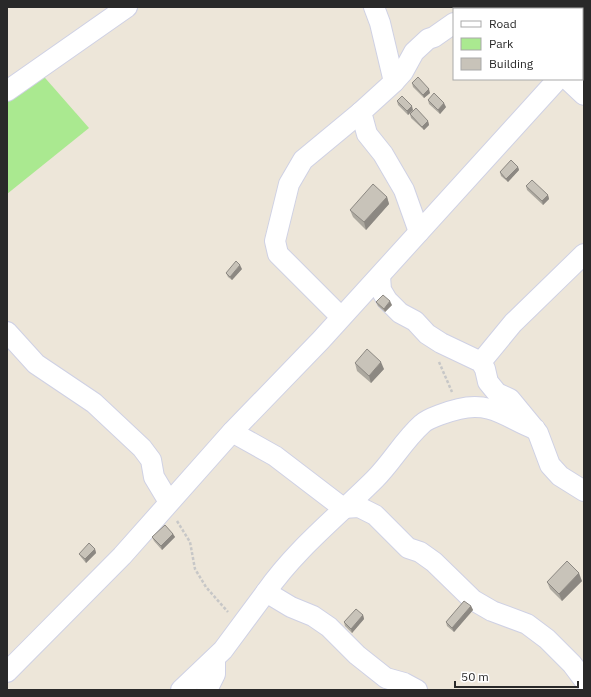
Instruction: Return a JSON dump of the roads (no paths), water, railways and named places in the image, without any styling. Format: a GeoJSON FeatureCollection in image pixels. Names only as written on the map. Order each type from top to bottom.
{"type":"FeatureCollection","features":[{"type":"Feature","properties":{"kind":"street"},"geometry":{"type":"LineString","coordinates":[[7,91],[127,7]]}},
{"type":"Feature","properties":{"kind":"street"},"geometry":{"type":"LineString","coordinates":[[374,7],[380,23],[394,82]]}},
{"type":"Feature","properties":{"kind":"street"},"geometry":{"type":"LineString","coordinates":[[341,317],[278,254],[275,241],[289,184],[302,160],[361,112],[394,82],[403,72],[414,52],[428,39],[434,37],[453,24]]}},
{"type":"Feature","properties":{"kind":"street"},"geometry":{"type":"LineString","coordinates":[[7,672],[122,556],[232,432],[380,276],[557,80]]}},
{"type":"Feature","properties":{"kind":"street"},"geometry":{"type":"LineString","coordinates":[[568,80],[584,95]]}},
{"type":"Feature","properties":{"kind":"street"},"geometry":{"type":"LineString","coordinates":[[361,112],[367,134],[383,154],[404,190],[419,232]]}},
{"type":"Feature","properties":{"kind":"street"},"geometry":{"type":"LineString","coordinates":[[481,362],[513,323],[584,254]]}},
{"type":"Feature","properties":{"kind":"street"},"geometry":{"type":"LineString","coordinates":[[380,276],[379,284],[387,300],[400,313],[415,321],[427,334],[454,350],[472,356],[481,362],[485,369],[488,382],[497,393],[510,399],[536,429],[550,465],[560,476],[584,491]]}},
{"type":"Feature","properties":{"kind":"street"},"geometry":{"type":"LineString","coordinates":[[7,332],[36,364],[94,403],[142,448],[151,460],[154,477],[169,502]]}},
{"type":"Feature","properties":{"kind":"street"},"geometry":{"type":"LineString","coordinates":[[181,690],[215,659],[288,564],[376,477],[423,422],[460,409],[493,409],[536,429]]}},
{"type":"Feature","properties":{"kind":"street"},"geometry":{"type":"LineString","coordinates":[[232,432],[275,456],[343,508],[359,507],[375,515],[386,524],[408,548],[414,552],[420,552],[434,562],[473,600],[492,611],[527,624],[547,639],[572,664],[584,680]]}},
{"type":"Feature","properties":{"kind":"street"},"geometry":{"type":"LineString","coordinates":[[266,592],[291,607],[313,616],[329,627],[357,655],[386,678],[404,683],[417,690]]}},
{"type":"Feature","properties":{"kind":"street"},"geometry":{"type":"LineString","coordinates":[[207,690],[215,674],[215,659]]}}]}
